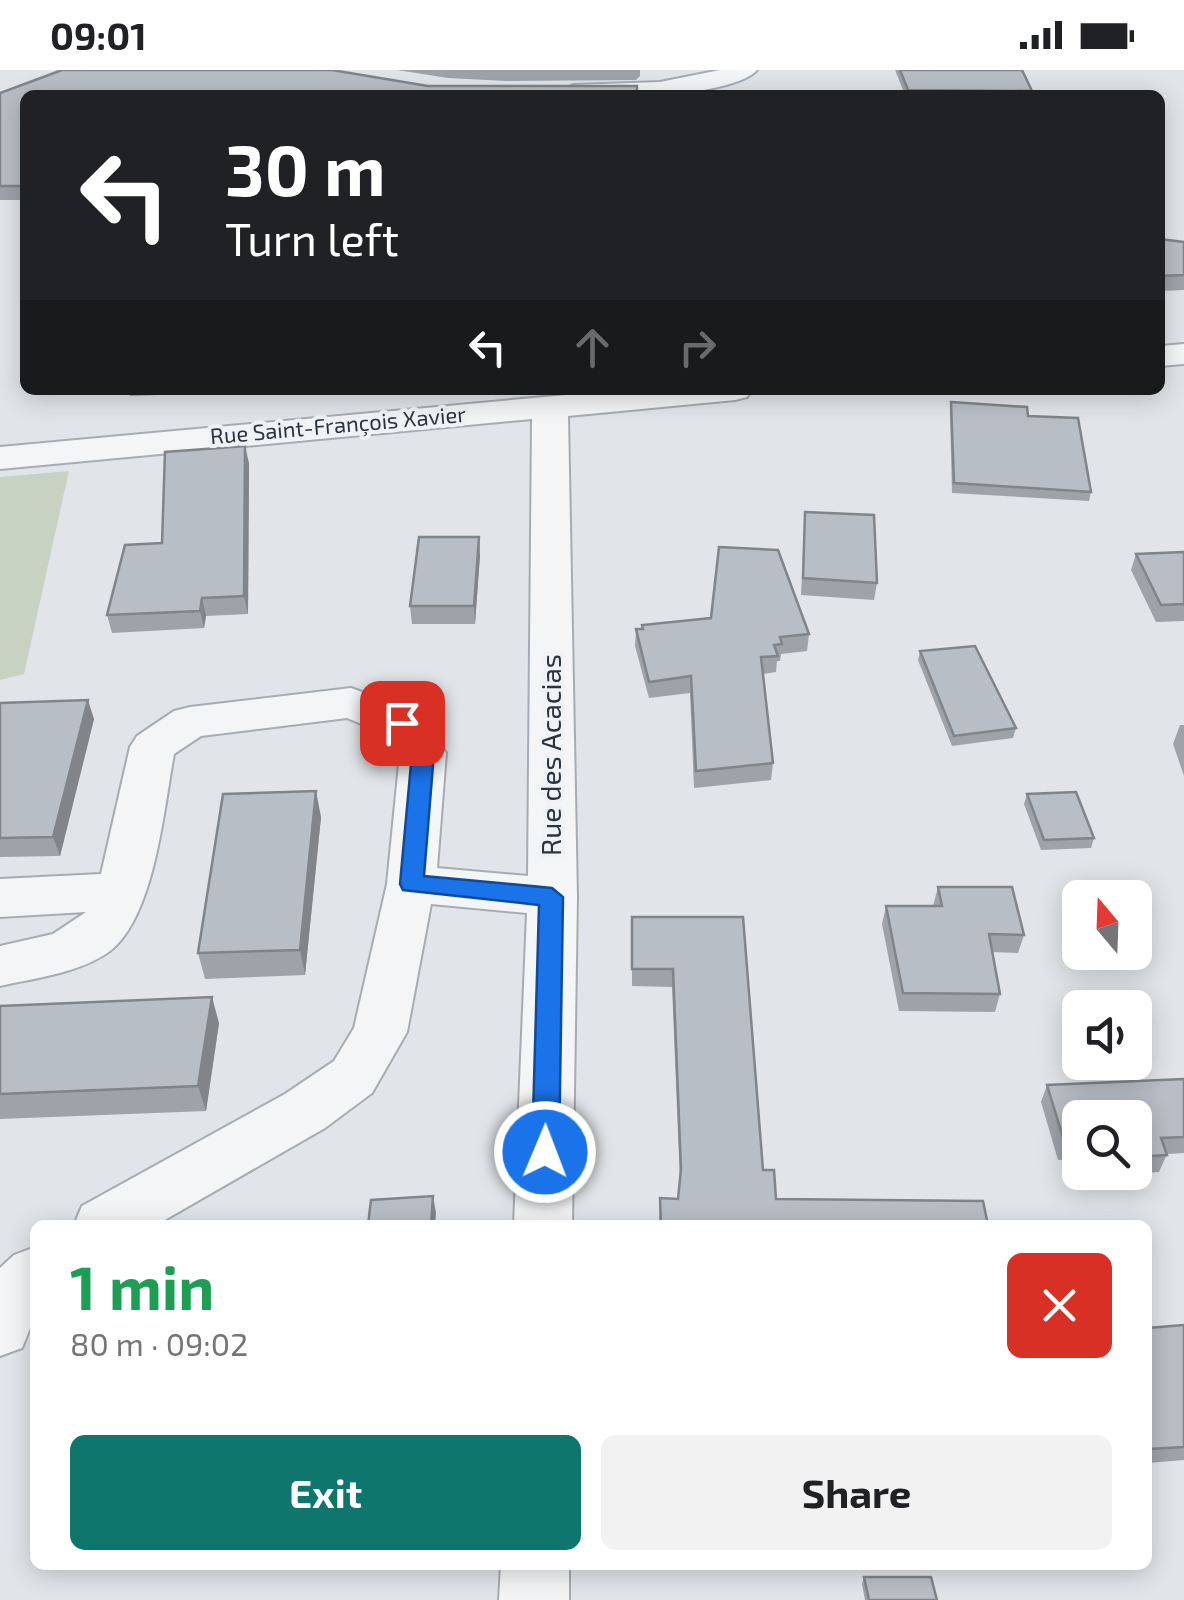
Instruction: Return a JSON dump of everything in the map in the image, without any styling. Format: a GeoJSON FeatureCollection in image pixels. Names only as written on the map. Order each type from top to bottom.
{"type":"FeatureCollection","features":[{"type":"Feature","properties":{"kind":"street"},"geometry":{"type":"LineString","coordinates":[[683,90],[744,70]]}},
{"type":"Feature","properties":{"kind":"street","name":"Rue Saint-François Xavier"},"geometry":{"type":"LineString","coordinates":[[0,458],[673,395]]}},
{"type":"Feature","properties":{"kind":"street","name":"Rue des Acacias"},"geometry":{"type":"LineString","coordinates":[[544,1220],[552,897],[550,405]]}},
{"type":"Feature","properties":{"kind":"street"},"geometry":{"type":"LineString","coordinates":[[0,966],[73,946],[102,929],[120,892],[153,747],[190,722],[351,703],[402,723],[423,753],[411,884],[380,1032],[353,1077],[305,1111],[112,1220]]}},
{"type":"Feature","properties":{"kind":"street"},"geometry":{"type":"LineString","coordinates":[[411,884],[552,897]]}},
{"type":"Feature","properties":{"kind":"street"},"geometry":{"type":"LineString","coordinates":[[0,898],[120,892]]}},
{"type":"Feature","properties":{"kind":"street"},"geometry":{"type":"LineString","coordinates":[[0,1326],[12,1297],[30,1280]]}},
{"type":"Feature","properties":{"kind":"street"},"geometry":{"type":"LineString","coordinates":[[534,1600],[535,1570]]}},
{"type":"Feature","properties":{"kind":"green space"},"geometry":{"type":"Polygon","coordinates":[[[69,471],[24,674],[0,680],[0,477],[69,471]]]}},
{"type":"Feature","properties":{"kind":"building"},"geometry":{"type":"Polygon","coordinates":[[[62,70],[332,70],[428,86],[637,86],[637,90],[20,90],[20,186],[0,186],[0,93],[62,70]]]}},
{"type":"Feature","properties":{"kind":"building"},"geometry":{"type":"Polygon","coordinates":[[[900,70],[1022,70],[1032,90],[908,90],[900,70]]]}},
{"type":"Feature","properties":{"kind":"building"},"geometry":{"type":"Polygon","coordinates":[[[1165,240],[1184,242],[1184,275],[1165,276],[1165,240]]]}},
{"type":"Feature","properties":{"kind":"building"},"geometry":{"type":"Polygon","coordinates":[[[951,402],[1027,407],[1028,416],[1078,418],[1091,492],[954,483],[951,402]]]}},
{"type":"Feature","properties":{"kind":"building"},"geometry":{"type":"Polygon","coordinates":[[[245,446],[244,596],[202,598],[200,611],[107,615],[125,545],[162,543],[165,452],[245,446]]]}},
{"type":"Feature","properties":{"kind":"building"},"geometry":{"type":"Polygon","coordinates":[[[805,512],[874,515],[877,583],[803,578],[805,512]]]}},
{"type":"Feature","properties":{"kind":"building"},"geometry":{"type":"Polygon","coordinates":[[[419,537],[479,537],[474,606],[410,606],[419,537]]]}},
{"type":"Feature","properties":{"kind":"building"},"geometry":{"type":"Polygon","coordinates":[[[719,547],[778,550],[809,634],[780,637],[782,644],[774,645],[778,656],[761,657],[773,763],[696,771],[691,676],[649,682],[636,629],[643,629],[642,625],[711,618],[719,547]]]}},
{"type":"Feature","properties":{"kind":"building"},"geometry":{"type":"Polygon","coordinates":[[[1184,552],[1184,604],[1161,605],[1136,554],[1184,552]]]}},
{"type":"Feature","properties":{"kind":"building"},"geometry":{"type":"Polygon","coordinates":[[[975,646],[1016,728],[954,736],[920,651],[975,646]]]}},
{"type":"Feature","properties":{"kind":"building"},"geometry":{"type":"Polygon","coordinates":[[[88,700],[53,837],[0,838],[0,703],[88,700]]]}},
{"type":"Feature","properties":{"kind":"building"},"geometry":{"type":"Polygon","coordinates":[[[316,791],[300,950],[198,953],[223,794],[316,791]]]}},
{"type":"Feature","properties":{"kind":"building"},"geometry":{"type":"Polygon","coordinates":[[[1076,792],[1094,838],[1044,840],[1027,794],[1076,792]]]}},
{"type":"Feature","properties":{"kind":"building"},"geometry":{"type":"Polygon","coordinates":[[[938,887],[1012,887],[1024,935],[989,934],[1000,994],[903,993],[886,906],[942,906],[938,887]]]}},
{"type":"Feature","properties":{"kind":"building"},"geometry":{"type":"Polygon","coordinates":[[[632,917],[743,917],[763,1170],[774,1170],[776,1199],[983,1201],[987,1220],[661,1220],[660,1198],[678,1199],[681,1169],[673,969],[632,969],[632,917]]]}},
{"type":"Feature","properties":{"kind":"building"},"geometry":{"type":"Polygon","coordinates":[[[212,997],[198,1086],[0,1094],[0,1006],[212,997]]]}},
{"type":"Feature","properties":{"kind":"building"},"geometry":{"type":"Polygon","coordinates":[[[1184,1079],[1184,1137],[1161,1138],[1167,1155],[1152,1156],[1152,1100],[1062,1100],[1062,1134],[1047,1085],[1184,1079]]]}},
{"type":"Feature","properties":{"kind":"building"},"geometry":{"type":"Polygon","coordinates":[[[433,1196],[431,1220],[369,1220],[371,1200],[433,1196]]]}},
{"type":"Feature","properties":{"kind":"building"},"geometry":{"type":"Polygon","coordinates":[[[1184,1325],[1184,1447],[1152,1449],[1152,1328],[1184,1325]]]}},
{"type":"Feature","properties":{"kind":"building"},"geometry":{"type":"Polygon","coordinates":[[[864,1577],[931,1577],[937,1600],[869,1600],[864,1577]]]}},
{"type":"Feature","properties":{"kind":"route"},"geometry":{"type":"LineString","coordinates":[[402,723],[423,753],[411,884],[552,897],[545,1152]]}}]}
